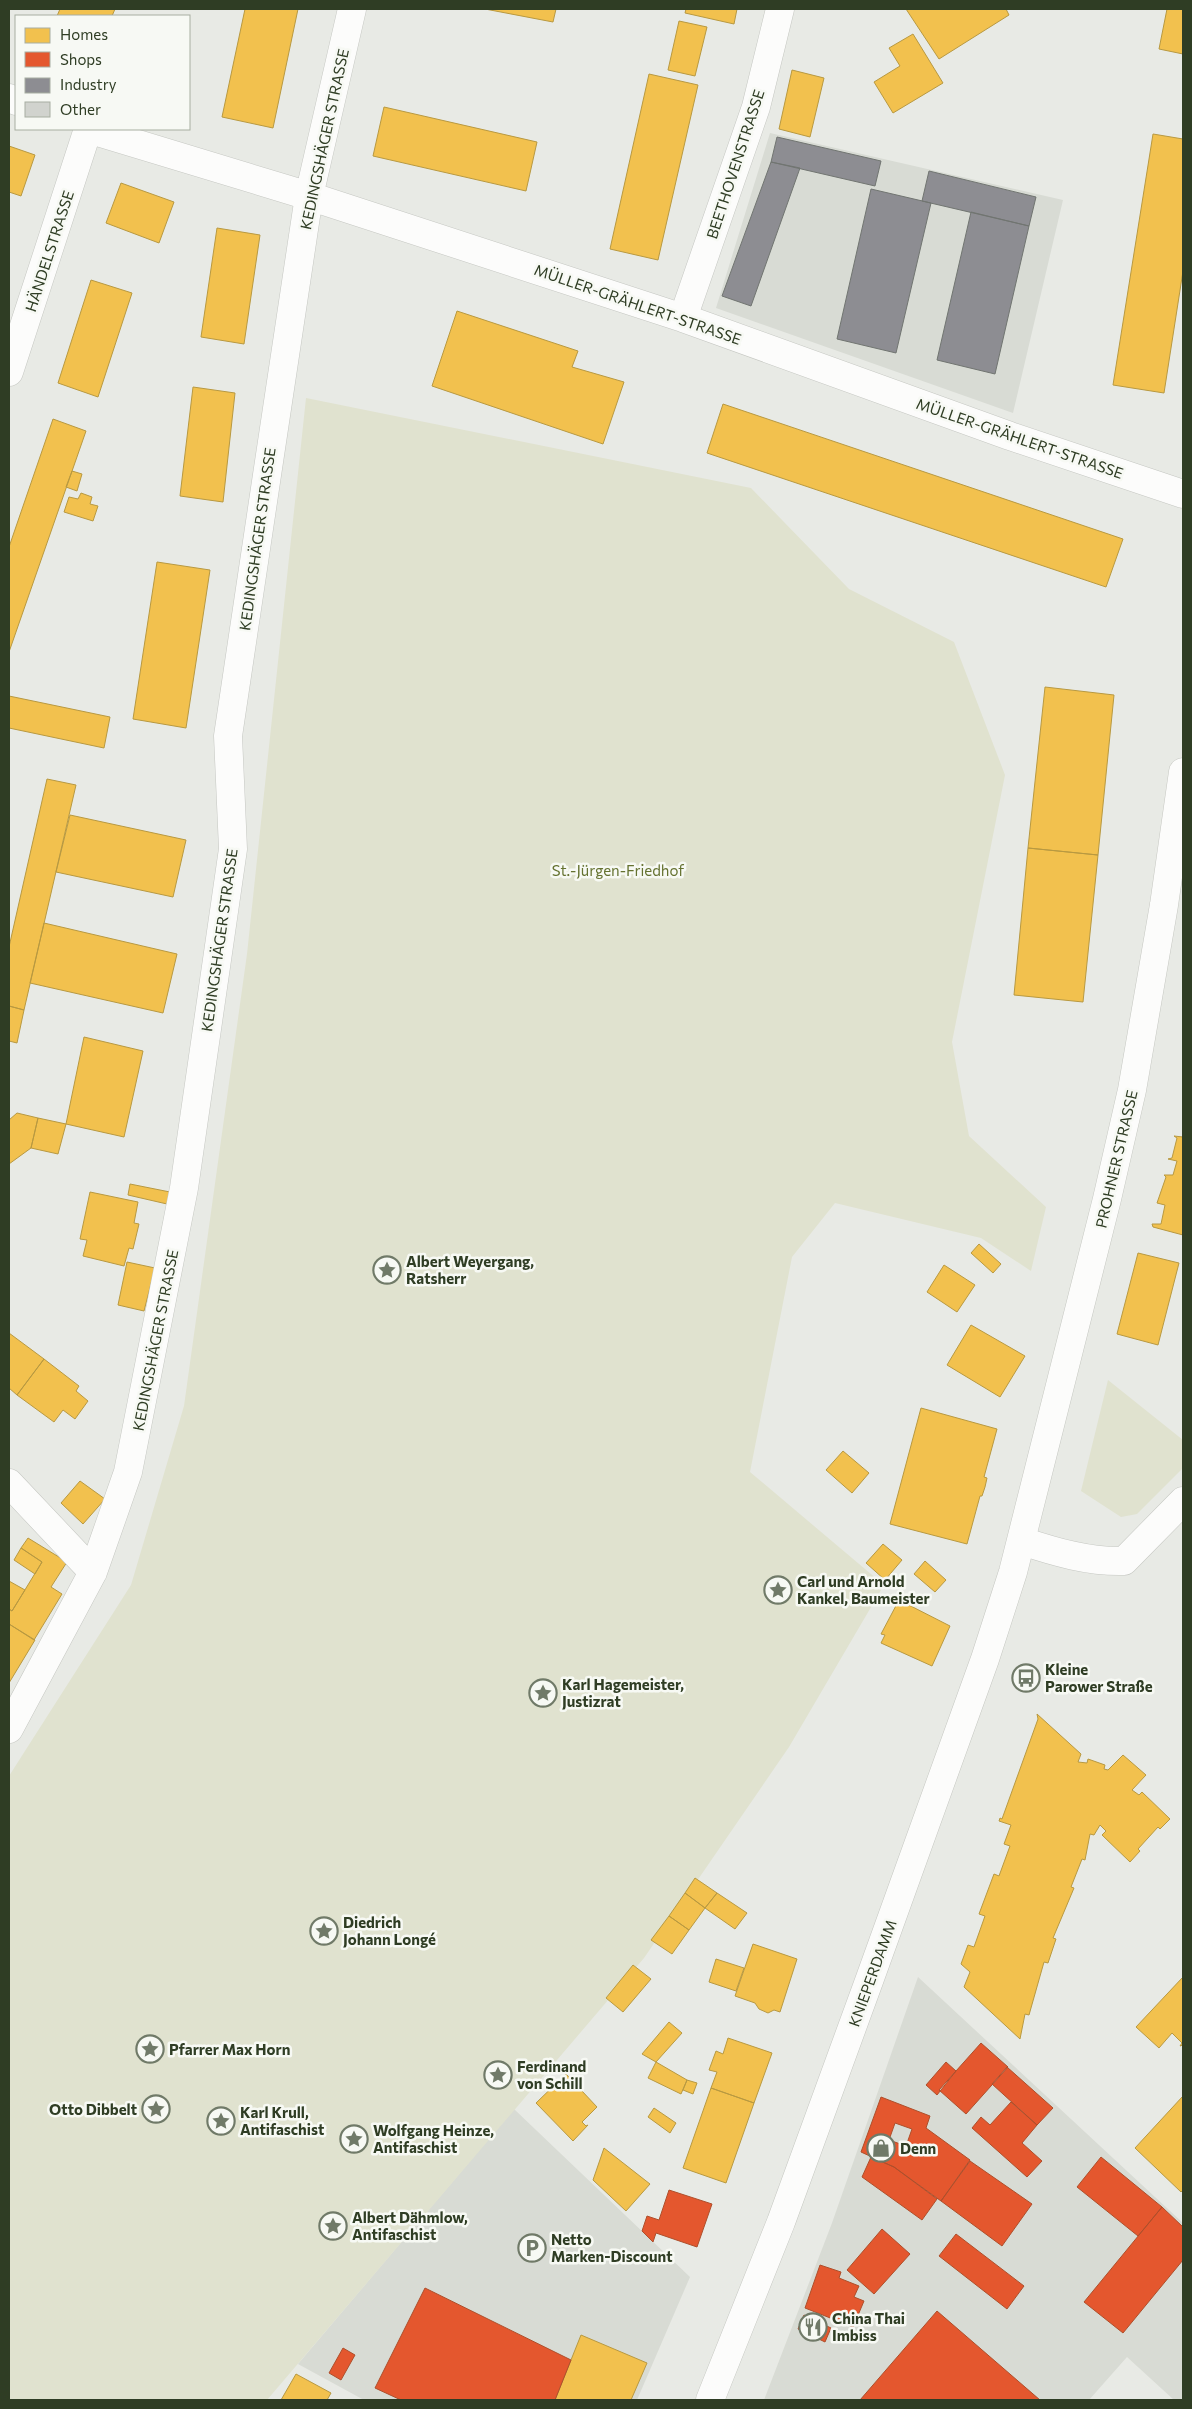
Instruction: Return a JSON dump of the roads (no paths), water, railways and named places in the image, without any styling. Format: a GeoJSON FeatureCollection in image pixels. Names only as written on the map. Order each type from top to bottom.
{"type":"FeatureCollection","features":[{"type":"Feature","properties":{"kind":"street","name":"KEDINGSHÄGER STRASSE"},"geometry":{"type":"LineString","coordinates":[[9,1729],[93,1572],[128,1472],[184,1188],[233,849],[228,736],[310,196],[352,9]]}},
{"type":"Feature","properties":{"kind":"street","name":"BEETHOVENSTRASSE"},"geometry":{"type":"LineString","coordinates":[[683,318],[756,107],[780,9]]}},
{"type":"Feature","properties":{"kind":"street","name":"HÄNDELSTRASSE"},"geometry":{"type":"LineString","coordinates":[[9,372],[88,130]]}},
{"type":"Feature","properties":{"kind":"street","name":"MÜLLER-GRÄHLERT-STRASSE"},"geometry":{"type":"LineString","coordinates":[[91,130],[310,196],[683,318],[1010,436],[1183,494]]}},
{"type":"Feature","properties":{"kind":"street","name":"PROHNER STRASSE"},"geometry":{"type":"LineString","coordinates":[[1022,1541],[1108,1199],[1132,1090],[1164,905],[1183,772]]}},
{"type":"Feature","properties":{"kind":"street"},"geometry":{"type":"LineString","coordinates":[[9,1482],[93,1572]]}},
{"type":"Feature","properties":{"kind":"street"},"geometry":{"type":"LineString","coordinates":[[1022,1541],[1054,1552],[1104,1562],[1124,1561],[1156,1531],[1183,1501]]}},
{"type":"Feature","properties":{"kind":"street","name":"KNIEPERDAMM"},"geometry":{"type":"LineString","coordinates":[[710,2400],[780,2222],[986,1659],[1022,1541]]}},
{"type":"Feature","properties":{"kind":"place","name":"Albert Weyergang, Ratsherr"},"geometry":{"type":"Point","coordinates":[387,1270]}},
{"type":"Feature","properties":{"kind":"place","name":"Carl und Arnold Kankel, Baumeister"},"geometry":{"type":"Point","coordinates":[778,1590]}},
{"type":"Feature","properties":{"kind":"place","name":"Kleine Parower Straße"},"geometry":{"type":"Point","coordinates":[1026,1678]}},
{"type":"Feature","properties":{"kind":"place","name":"Karl Hagemeister, Justizrat"},"geometry":{"type":"Point","coordinates":[543,1693]}},
{"type":"Feature","properties":{"kind":"place","name":"Diedrich Johann Longé"},"geometry":{"type":"Point","coordinates":[324,1931]}},
{"type":"Feature","properties":{"kind":"place","name":"Pfarrer Max Horn"},"geometry":{"type":"Point","coordinates":[150,2049]}},
{"type":"Feature","properties":{"kind":"place","name":"Ferdinand von Schill"},"geometry":{"type":"Point","coordinates":[498,2075]}},
{"type":"Feature","properties":{"kind":"place","name":"Otto Dibbelt"},"geometry":{"type":"Point","coordinates":[156,2109]}},
{"type":"Feature","properties":{"kind":"place","name":"Karl Krull, Antifaschist"},"geometry":{"type":"Point","coordinates":[221,2121]}},
{"type":"Feature","properties":{"kind":"place","name":"Wolfgang Heinze, Antifaschist"},"geometry":{"type":"Point","coordinates":[354,2139]}},
{"type":"Feature","properties":{"kind":"place","name":"Denn"},"geometry":{"type":"Point","coordinates":[881,2148]}},
{"type":"Feature","properties":{"kind":"place","name":"Albert Dähmlow, Antifaschist"},"geometry":{"type":"Point","coordinates":[333,2226]}},
{"type":"Feature","properties":{"kind":"place","name":"Netto Marken-Discount"},"geometry":{"type":"Point","coordinates":[532,2248]}},
{"type":"Feature","properties":{"kind":"place","name":"China Thai Imbiss"},"geometry":{"type":"Point","coordinates":[813,2327]}},
{"type":"Feature","properties":{"kind":"park label","name":"St.-Jürgen-Friedhof"},"geometry":{"type":"Point","coordinates":[618,870]}}]}
